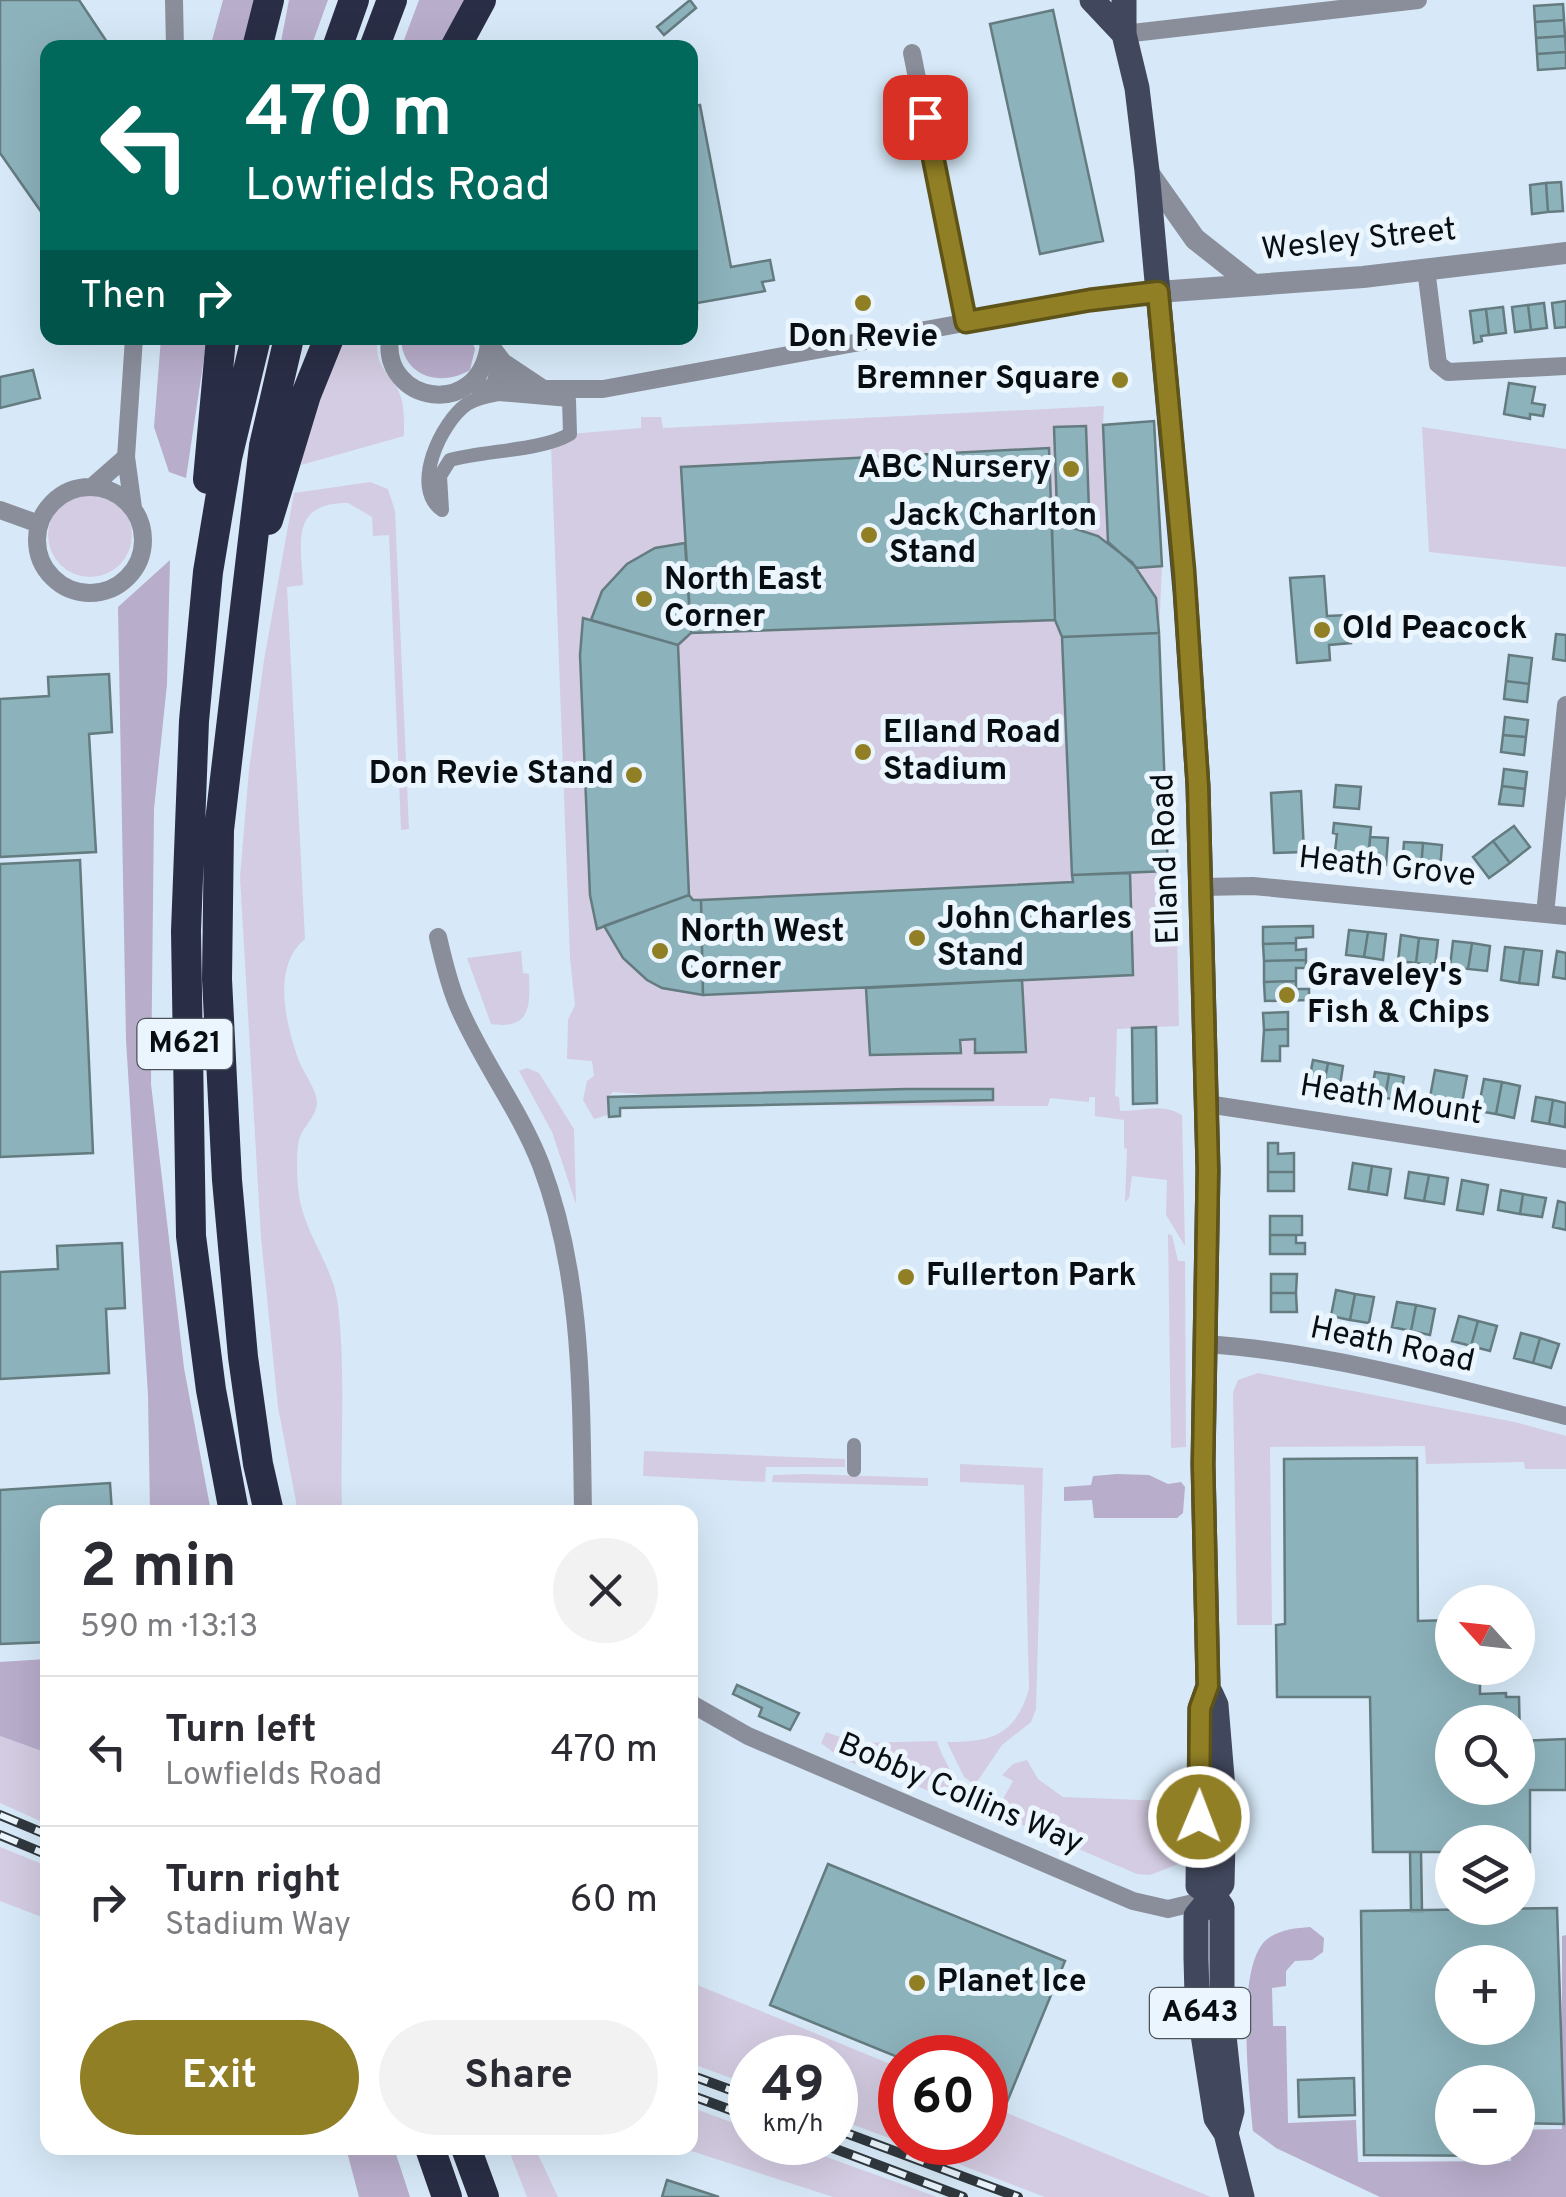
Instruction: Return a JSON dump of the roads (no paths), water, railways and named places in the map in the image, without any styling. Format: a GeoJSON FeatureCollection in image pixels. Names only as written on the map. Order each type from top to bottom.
{"type":"FeatureCollection","features":[{"type":"Feature","properties":{"kind":"highway"},"geometry":{"type":"LineString","coordinates":[[260,40],[269,0]]}},
{"type":"Feature","properties":{"kind":"highway"},"geometry":{"type":"LineString","coordinates":[[340,40],[354,0]]}},
{"type":"Feature","properties":{"kind":"highway"},"geometry":{"type":"LineString","coordinates":[[377,40],[392,0]]}},
{"type":"Feature","properties":{"kind":"highway"},"geometry":{"type":"LineString","coordinates":[[459,40],[481,0]]}},
{"type":"Feature","properties":{"kind":"highway"},"geometry":{"type":"LineString","coordinates":[[217,457],[220,345]]}},
{"type":"Feature","properties":{"kind":"highway"},"geometry":{"type":"LineString","coordinates":[[217,457],[254,345]]}},
{"type":"Feature","properties":{"kind":"highway","name":"M621"},"geometry":{"type":"LineString","coordinates":[[267,1505],[243,1358],[227,1180],[217,979],[220,830],[249,580],[277,451],[287,345]]}},
{"type":"Feature","properties":{"kind":"highway"},"geometry":{"type":"LineString","coordinates":[[277,451],[306,396],[326,345]]}},
{"type":"Feature","properties":{"kind":"highway","name":"M621"},"geometry":{"type":"LineString","coordinates":[[217,457],[194,721],[185,1034],[190,1236],[211,1390],[233,1505]]}},
{"type":"Feature","properties":{"kind":"highway"},"geometry":{"type":"LineString","coordinates":[[432,2155],[444,2197]]}},
{"type":"Feature","properties":{"kind":"highway"},"geometry":{"type":"LineString","coordinates":[[470,2155],[487,2197]]}},
{"type":"Feature","properties":{"kind":"main road","name":"Elland Road"},"geometry":{"type":"LineString","coordinates":[[1092,0],[1124,34]]}},
{"type":"Feature","properties":{"kind":"main road","name":"Elland Road"},"geometry":{"type":"LineString","coordinates":[[1124,0],[1124,34],[1137,88],[1147,171],[1185,591],[1201,888],[1207,1104],[1203,1502],[1208,1686],[1200,1708],[1198,1886],[1222,1907],[1223,2031],[1232,2111],[1226,2133],[1242,2197]]}},
{"type":"Feature","properties":{"kind":"street"},"geometry":{"type":"LineString","coordinates":[[174,0],[174,40]]}},
{"type":"Feature","properties":{"kind":"street"},"geometry":{"type":"LineString","coordinates":[[1124,34],[1418,0]]}},
{"type":"Feature","properties":{"kind":"street"},"geometry":{"type":"LineString","coordinates":[[912,54],[966,322]]}},
{"type":"Feature","properties":{"kind":"street"},"geometry":{"type":"LineString","coordinates":[[1147,171],[1196,239],[1252,284]]}},
{"type":"Feature","properties":{"kind":"street","name":"Wesley Street"},"geometry":{"type":"LineString","coordinates":[[1158,292],[1566,253]]}},
{"type":"Feature","properties":{"kind":"street"},"geometry":{"type":"LineString","coordinates":[[1426,269],[1438,364],[1448,372],[1566,366]]}},
{"type":"Feature","properties":{"kind":"street"},"geometry":{"type":"LineString","coordinates":[[472,384],[487,389],[603,389],[1090,300],[1158,292]]}},
{"type":"Feature","properties":{"kind":"street"},"geometry":{"type":"LineString","coordinates":[[134,345],[126,457],[134,508],[141,522],[142,554],[125,580],[112,589],[96,592],[66,587],[52,578],[38,550],[39,524],[46,508],[59,496],[93,486],[108,489],[134,508]]}},
{"type":"Feature","properties":{"kind":"street"},"geometry":{"type":"LineString","coordinates":[[389,345],[395,368],[416,390],[446,394],[472,384],[482,372],[486,345]]}},
{"type":"Feature","properties":{"kind":"street"},"geometry":{"type":"LineString","coordinates":[[490,345],[503,362],[543,389]]}},
{"type":"Feature","properties":{"kind":"street"},"geometry":{"type":"LineString","coordinates":[[498,394],[569,400],[570,434],[551,445],[520,446],[450,460],[440,476],[442,510],[433,502],[430,470],[436,447],[453,417],[468,404],[498,394]]}},
{"type":"Feature","properties":{"kind":"street"},"geometry":{"type":"LineString","coordinates":[[93,486],[126,457]]}},
{"type":"Feature","properties":{"kind":"street"},"geometry":{"type":"LineString","coordinates":[[0,510],[39,524]]}},
{"type":"Feature","properties":{"kind":"street"},"geometry":{"type":"LineString","coordinates":[[1545,914],[1566,704]]}},
{"type":"Feature","properties":{"kind":"street","name":"Heath Grove"},"geometry":{"type":"LineString","coordinates":[[1201,888],[1252,886],[1566,916]]}},
{"type":"Feature","properties":{"kind":"street"},"geometry":{"type":"LineString","coordinates":[[438,936],[457,1003],[533,1148],[562,1234],[577,1322],[583,1505]]}},
{"type":"Feature","properties":{"kind":"street","name":"Heath Mount"},"geometry":{"type":"LineString","coordinates":[[1207,1104],[1566,1159]]}},
{"type":"Feature","properties":{"kind":"street","name":"Heath Road"},"geometry":{"type":"LineString","coordinates":[[1204,1344],[1432,1382],[1566,1416]]}},
{"type":"Feature","properties":{"kind":"street"},"geometry":{"type":"LineString","coordinates":[[854,1445],[854,1470]]}},
{"type":"Feature","properties":{"kind":"street","name":"Bobby Collins Way"},"geometry":{"type":"LineString","coordinates":[[698,1708],[748,1736],[1134,1901],[1168,1908],[1215,1897]]}},
{"type":"Feature","properties":{"kind":"railway"},"geometry":{"type":"LineString","coordinates":[[0,1815],[40,1832]]}},
{"type":"Feature","properties":{"kind":"railway"},"geometry":{"type":"LineString","coordinates":[[0,1835],[40,1852]]}},
{"type":"Feature","properties":{"kind":"railway"},"geometry":{"type":"LineString","coordinates":[[698,2078],[728,2089]]}},
{"type":"Feature","properties":{"kind":"railway"},"geometry":{"type":"LineString","coordinates":[[698,2098],[728,2109]]}},
{"type":"Feature","properties":{"kind":"railway"},"geometry":{"type":"LineString","coordinates":[[858,2138],[1018,2197]]}},
{"type":"Feature","properties":{"kind":"railway"},"geometry":{"type":"LineString","coordinates":[[858,2157],[963,2197]]}},
{"type":"Feature","properties":{"kind":"place","name":"Don Revie"},"geometry":{"type":"Point","coordinates":[863,303]}},
{"type":"Feature","properties":{"kind":"place","name":"Bremner Square"},"geometry":{"type":"Point","coordinates":[1120,380]}},
{"type":"Feature","properties":{"kind":"place","name":"ABC Nursery"},"geometry":{"type":"Point","coordinates":[1071,469]}},
{"type":"Feature","properties":{"kind":"place","name":"Jack Charlton Stand"},"geometry":{"type":"Point","coordinates":[869,535]}},
{"type":"Feature","properties":{"kind":"place","name":"North East Corner"},"geometry":{"type":"Point","coordinates":[644,599]}},
{"type":"Feature","properties":{"kind":"place","name":"Old Peacock"},"geometry":{"type":"Point","coordinates":[1322,630]}},
{"type":"Feature","properties":{"kind":"place","name":"Elland Road Stadium"},"geometry":{"type":"Point","coordinates":[863,752]}},
{"type":"Feature","properties":{"kind":"place","name":"Don Revie Stand"},"geometry":{"type":"Point","coordinates":[634,775]}},
{"type":"Feature","properties":{"kind":"place","name":"John Charles Stand"},"geometry":{"type":"Point","coordinates":[917,938]}},
{"type":"Feature","properties":{"kind":"place","name":"North West Corner"},"geometry":{"type":"Point","coordinates":[660,951]}},
{"type":"Feature","properties":{"kind":"place","name":"Graveley's Fish & Chips"},"geometry":{"type":"Point","coordinates":[1287,995]}},
{"type":"Feature","properties":{"kind":"place","name":"Fullerton Park"},"geometry":{"type":"Point","coordinates":[906,1277]}},
{"type":"Feature","properties":{"kind":"place","name":"Planet Ice"},"geometry":{"type":"Point","coordinates":[917,1983]}}]}
